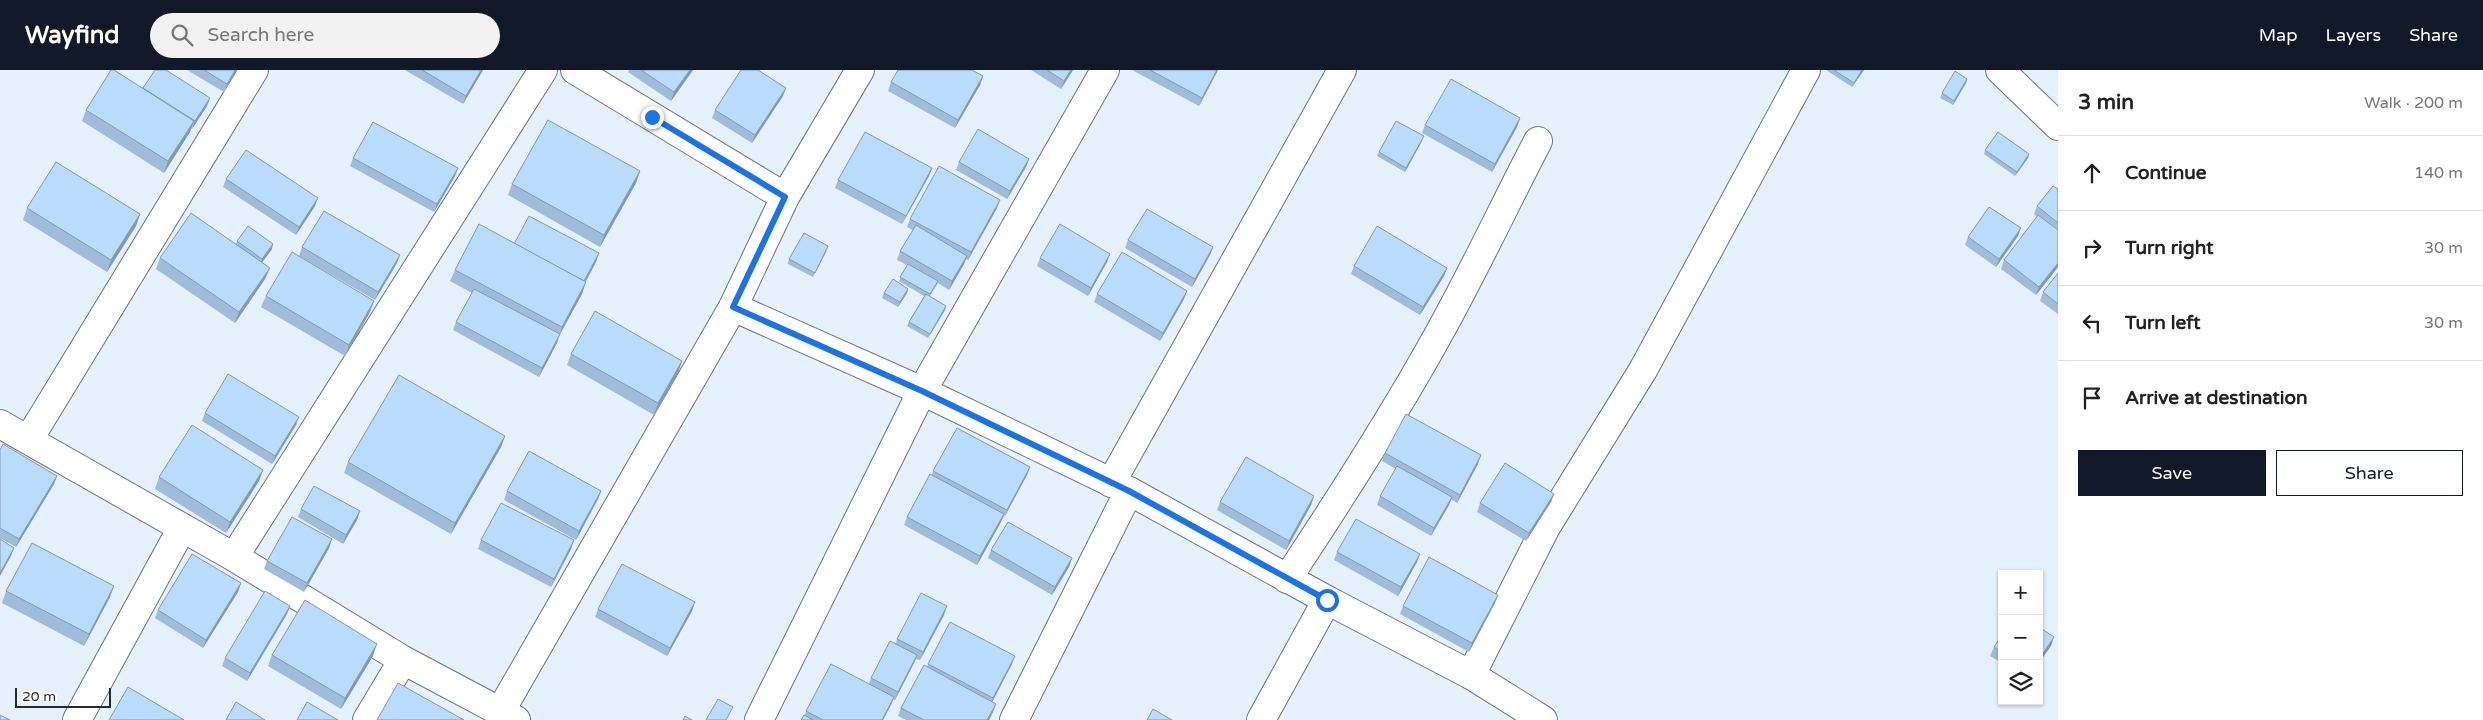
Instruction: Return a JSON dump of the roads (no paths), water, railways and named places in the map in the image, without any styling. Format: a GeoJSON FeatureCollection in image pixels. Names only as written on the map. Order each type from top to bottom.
{"type":"FeatureCollection","features":[{"type":"Feature","properties":{"kind":"street"},"geometry":{"type":"LineString","coordinates":[[30,439],[254,70]]}},
{"type":"Feature","properties":{"kind":"street"},"geometry":{"type":"LineString","coordinates":[[234,557],[543,70]]}},
{"type":"Feature","properties":{"kind":"street"},"geometry":{"type":"LineString","coordinates":[[575,70],[785,197]]}},
{"type":"Feature","properties":{"kind":"street"},"geometry":{"type":"LineString","coordinates":[[0,424],[30,439],[234,557],[403,660],[508,716],[733,307],[785,197],[860,70]]}},
{"type":"Feature","properties":{"kind":"street"},"geometry":{"type":"LineString","coordinates":[[759,720],[922,391],[1105,70]]}},
{"type":"Feature","properties":{"kind":"street"},"geometry":{"type":"LineString","coordinates":[[1014,720],[1120,487],[1342,70]]}},
{"type":"Feature","properties":{"kind":"street"},"geometry":{"type":"LineString","coordinates":[[1471,675],[1546,527],[1643,370],[1806,70]]}},
{"type":"Feature","properties":{"kind":"street"},"geometry":{"type":"LineString","coordinates":[[2000,70],[2058,126]]}},
{"type":"Feature","properties":{"kind":"street"},"geometry":{"type":"LineString","coordinates":[[1287,578],[1366,459],[1420,368],[1538,141]]}},
{"type":"Feature","properties":{"kind":"street"},"geometry":{"type":"LineString","coordinates":[[733,307],[922,391],[1120,487],[1327,600],[1471,675],[1512,712],[1543,720]]}},
{"type":"Feature","properties":{"kind":"street"},"geometry":{"type":"LineString","coordinates":[[76,720],[182,528]]}},
{"type":"Feature","properties":{"kind":"street"},"geometry":{"type":"LineString","coordinates":[[1261,720],[1327,600]]}},
{"type":"Feature","properties":{"kind":"street"},"geometry":{"type":"LineString","coordinates":[[367,720],[403,660]]}}]}
